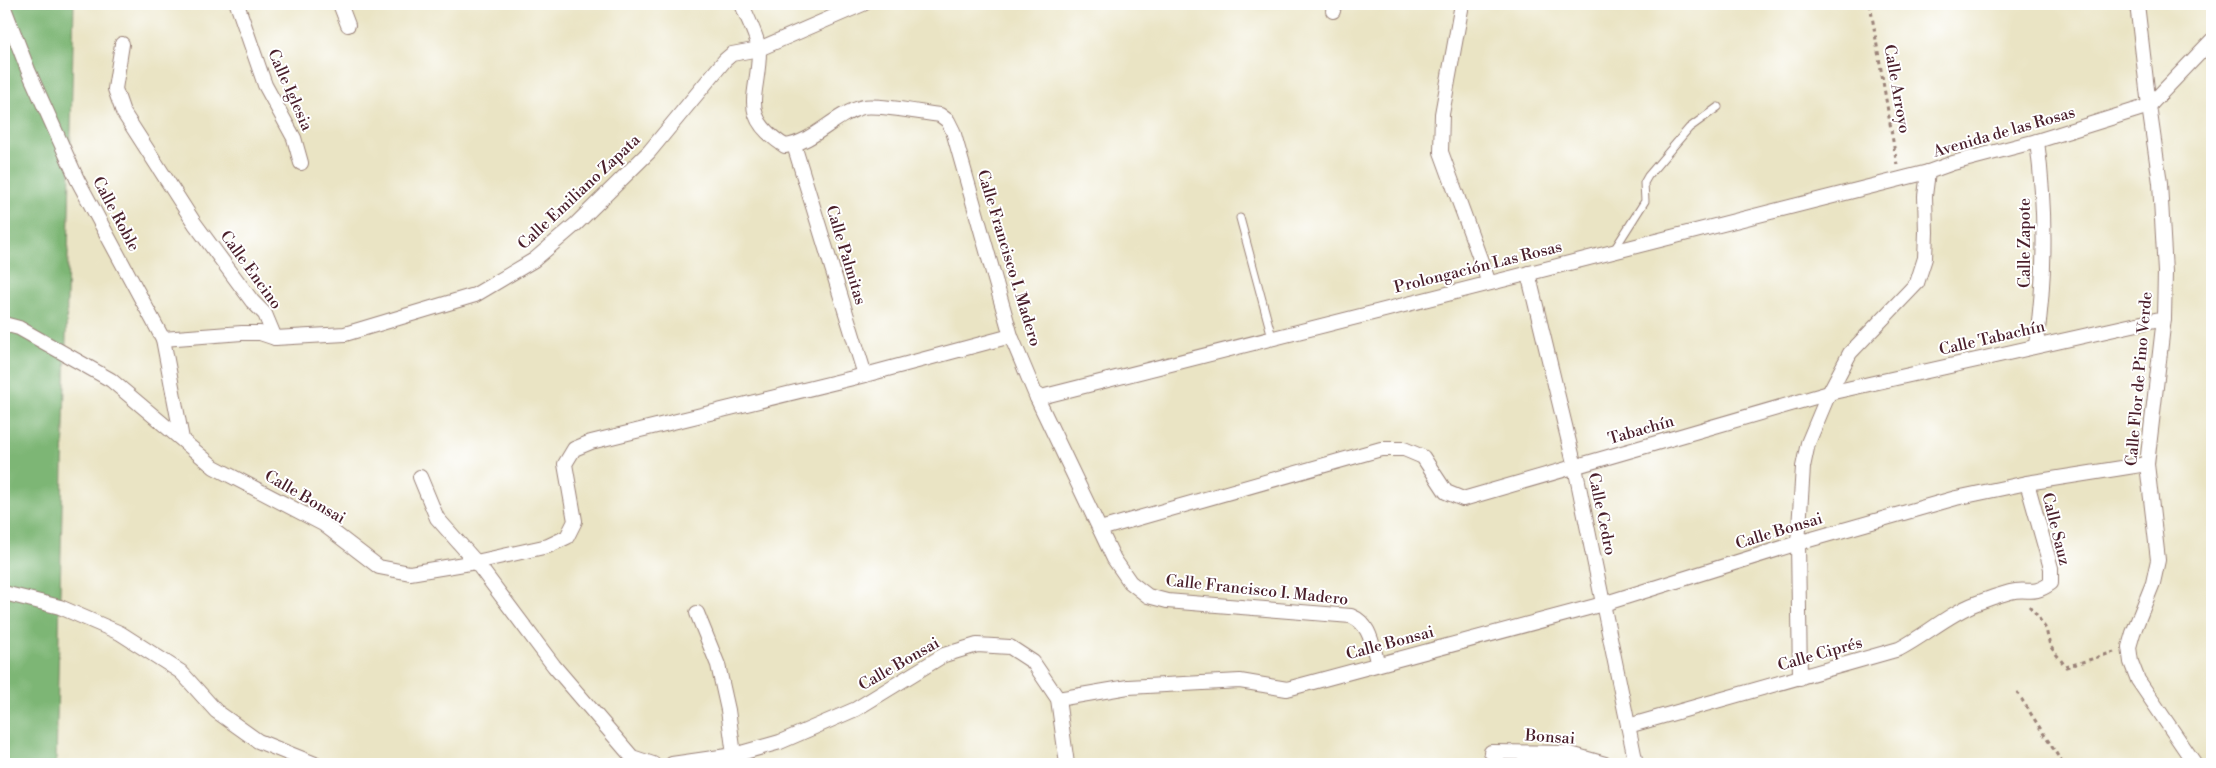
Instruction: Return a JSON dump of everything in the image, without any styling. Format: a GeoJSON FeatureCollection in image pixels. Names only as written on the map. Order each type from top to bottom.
{"type":"FeatureCollection","features":[{"type":"Feature","properties":{"kind":"street","name":"Calle Iglesia"},"geometry":{"type":"LineString","coordinates":[[237,4],[265,85],[294,138],[301,163]]}},
{"type":"Feature","properties":{"kind":"street"},"geometry":{"type":"LineString","coordinates":[[340,4],[348,25]]}},
{"type":"Feature","properties":{"kind":"street"},"geometry":{"type":"LineString","coordinates":[[742,4],[759,49],[753,103],[758,122],[769,136],[784,146],[794,145]]}},
{"type":"Feature","properties":{"kind":"street","name":"Calle Emiliano Zapata"},"geometry":{"type":"LineString","coordinates":[[163,339],[242,332],[260,333],[275,338],[345,334],[475,295],[505,279],[534,260],[562,236],[649,152],[732,54],[759,49],[862,4]]}},
{"type":"Feature","properties":{"kind":"street"},"geometry":{"type":"LineString","coordinates":[[1462,4],[1442,114],[1441,152],[1489,282]]}},
{"type":"Feature","properties":{"kind":"street","name":"Calle Flor de Pino Verde"},"geometry":{"type":"LineString","coordinates":[[2129,647],[2153,583],[2158,560],[2147,464],[2164,318],[2165,272],[2160,183],[2137,4]]}},
{"type":"Feature","properties":{"kind":"street","name":"Calle Roble"},"geometry":{"type":"LineString","coordinates":[[4,8],[28,70],[78,180],[163,339],[182,439]]}},
{"type":"Feature","properties":{"kind":"street","name":"Avenida de las Rosas"},"geometry":{"type":"LineString","coordinates":[[1800,678],[1798,543],[1803,467],[1808,442],[1829,393],[1850,353],[1917,283],[1925,258],[1925,196],[1928,172],[2149,106],[2212,40]]}},
{"type":"Feature","properties":{"kind":"street","name":"Calle Encino"},"geometry":{"type":"LineString","coordinates":[[122,44],[115,89],[123,112],[195,224],[252,301],[265,314],[275,338]]}},
{"type":"Feature","properties":{"kind":"street","name":"Calle Francisco I. Madero"},"geometry":{"type":"LineString","coordinates":[[794,145],[850,112],[865,107],[940,115],[948,121],[953,131],[1011,336],[1037,398],[1114,559],[1130,582],[1148,596],[1167,601],[1351,616],[1359,619],[1366,626],[1378,664]]}},
{"type":"Feature","properties":{"kind":"street","name":"Calle Zapote"},"geometry":{"type":"LineString","coordinates":[[2036,345],[2042,302],[2045,242],[2043,191],[2037,141]]}},
{"type":"Feature","properties":{"kind":"street","name":"Calle Palmitas"},"geometry":{"type":"LineString","coordinates":[[794,145],[865,376]]}},
{"type":"Feature","properties":{"kind":"street","name":"Prolongación Las Rosas"},"geometry":{"type":"LineString","coordinates":[[1037,398],[1614,250],[1928,172]]}},
{"type":"Feature","properties":{"kind":"street","name":"Calle Cedro"},"geometry":{"type":"LineString","coordinates":[[1528,273],[1575,468],[1636,764]]}},
{"type":"Feature","properties":{"kind":"street","name":"Calle Tabachín"},"geometry":{"type":"LineString","coordinates":[[1829,393],[2036,345],[2164,318]]}},
{"type":"Feature","properties":{"kind":"street","name":"Calle Bonsai"},"geometry":{"type":"LineString","coordinates":[[4,324],[19,328],[111,380],[214,467],[323,524],[379,567],[410,573],[476,562],[548,546],[567,537],[575,521],[565,464],[574,449],[591,442],[865,376],[1011,336]]}},
{"type":"Feature","properties":{"kind":"street","name":"Tabachín"},"geometry":{"type":"LineString","coordinates":[[1100,529],[1381,449],[1404,449],[1423,458],[1446,492],[1462,499],[1575,468],[1829,393]]}},
{"type":"Feature","properties":{"kind":"street","name":"Calle Bonsai"},"geometry":{"type":"LineString","coordinates":[[672,764],[734,755],[780,742],[856,709],[944,655],[977,645],[1010,647],[1033,662],[1058,699],[1128,687],[1240,681],[1287,689],[1603,604],[1798,543],[1956,498],[2027,483],[2147,464]]}},
{"type":"Feature","properties":{"kind":"street"},"geometry":{"type":"LineString","coordinates":[[420,477],[437,518],[476,562],[554,666],[632,757],[651,764]]}},
{"type":"Feature","properties":{"kind":"street","name":"Calle Sauz"},"geometry":{"type":"LineString","coordinates":[[2027,483],[2051,568],[2050,583]]}},
{"type":"Feature","properties":{"kind":"street","name":"Calle Ciprés"},"geometry":{"type":"LineString","coordinates":[[1628,726],[1900,649],[1918,639],[1943,620],[1976,603],[2012,591],[2038,591],[2050,583]]}},
{"type":"Feature","properties":{"kind":"street"},"geometry":{"type":"LineString","coordinates":[[4,593],[60,607],[120,633],[181,672],[216,711],[258,741],[315,764]]}},
{"type":"Feature","properties":{"kind":"street"},"geometry":{"type":"LineString","coordinates":[[697,614],[718,665],[728,710],[734,755]]}},
{"type":"Feature","properties":{"kind":"street"},"geometry":{"type":"LineString","coordinates":[[2129,647],[2131,662],[2138,680],[2192,763]]}},
{"type":"Feature","properties":{"kind":"street"},"geometry":{"type":"LineString","coordinates":[[1058,699],[1067,764]]}},
{"type":"Feature","properties":{"kind":"street","name":"Bonsai"},"geometry":{"type":"LineString","coordinates":[[1491,752],[1567,753],[1605,764]]}},
{"type":"Feature","properties":{"kind":"lane"},"geometry":{"type":"LineString","coordinates":[[1614,250],[1644,201],[1644,183],[1648,176],[1689,128],[1718,106]]}},
{"type":"Feature","properties":{"kind":"lane"},"geometry":{"type":"LineString","coordinates":[[1240,218],[1272,337]]}},
{"type":"Feature","properties":{"kind":"path","name":"Calle Arroyo"},"geometry":{"type":"LineString","coordinates":[[1870,4],[1899,178]]}},
{"type":"Feature","properties":{"kind":"path"},"geometry":{"type":"LineString","coordinates":[[2012,591],[2034,611],[2046,629],[2050,646],[2066,667],[2129,647]]}},
{"type":"Feature","properties":{"kind":"path"},"geometry":{"type":"LineString","coordinates":[[2017,692],[2063,764]]}},
{"type":"Feature","properties":{"kind":"green space"},"geometry":{"type":"Polygon","coordinates":[[[4,4],[74,4],[56,764],[4,764],[4,4]]]}}]}
